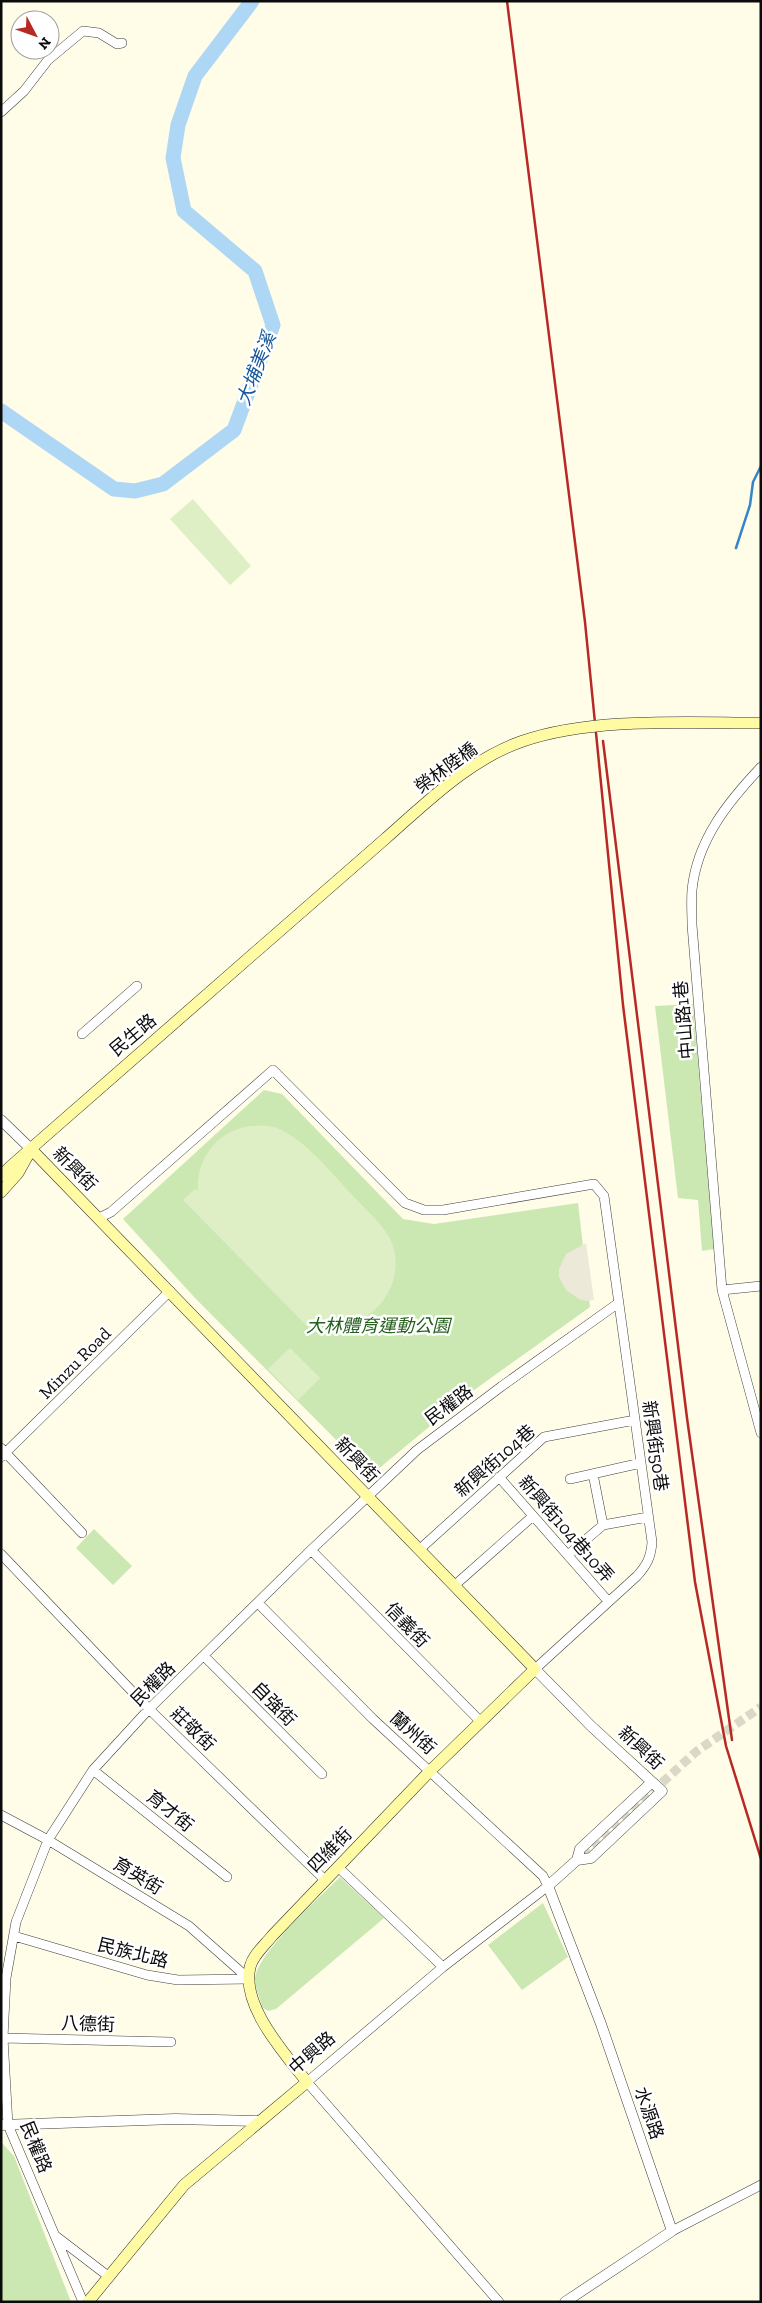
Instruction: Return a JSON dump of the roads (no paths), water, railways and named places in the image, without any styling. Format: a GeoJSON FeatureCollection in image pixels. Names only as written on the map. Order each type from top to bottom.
{"type":"FeatureCollection","features":[{"type":"Feature","properties":{"kind":"main road","name":"榮林陸橋"},"geometry":{"type":"LineString","coordinates":[[259,949],[429,800],[480,760],[523,741],[559,731],[611,725],[761,723]]}},
{"type":"Feature","properties":{"kind":"main road","name":"民生路"},"geometry":{"type":"LineString","coordinates":[[1,1176],[116,1072],[259,949]]}},
{"type":"Feature","properties":{"kind":"main road","name":"民生路"},"geometry":{"type":"LineString","coordinates":[[1,1192],[18,1173],[31,1149]]}},
{"type":"Feature","properties":{"kind":"main road","name":"新興街"},"geometry":{"type":"LineString","coordinates":[[31,1149],[535,1669]]}},
{"type":"Feature","properties":{"kind":"main road","name":"四維街"},"geometry":{"type":"LineString","coordinates":[[249,1979],[254,1958],[430,1771],[535,1669]]}},
{"type":"Feature","properties":{"kind":"main road"},"geometry":{"type":"LineString","coordinates":[[249,1979],[262,2024],[307,2082]]}},
{"type":"Feature","properties":{"kind":"main road","name":"中興路"},"geometry":{"type":"LineString","coordinates":[[88,2302],[184,2185],[307,2082]]}},
{"type":"Feature","properties":{"kind":"street"},"geometry":{"type":"LineString","coordinates":[[1,112],[24,92],[48,60],[83,31],[99,33],[117,44],[122,43]]}},
{"type":"Feature","properties":{"kind":"street","name":"中山路1巷"},"geometry":{"type":"LineString","coordinates":[[761,767],[735,794],[714,824],[700,854],[692,890],[692,925],[722,1290],[761,1433]]}},
{"type":"Feature","properties":{"kind":"street"},"geometry":{"type":"LineString","coordinates":[[82,1034],[138,986]]}},
{"type":"Feature","properties":{"kind":"street","name":"新興街50巷"},"geometry":{"type":"LineString","coordinates":[[99,1218],[111,1212],[273,1070],[405,1203],[424,1210],[443,1210],[594,1184],[604,1196],[617,1304],[652,1542],[651,1554],[647,1565],[535,1669]]}},
{"type":"Feature","properties":{"kind":"street"},"geometry":{"type":"LineString","coordinates":[[1,1120],[31,1149]]}},
{"type":"Feature","properties":{"kind":"street"},"geometry":{"type":"LineString","coordinates":[[722,1290],[761,1286]]}},
{"type":"Feature","properties":{"kind":"street","name":"Minzu Road"},"geometry":{"type":"LineString","coordinates":[[3,1452],[62,1400],[170,1291]]}},
{"type":"Feature","properties":{"kind":"street","name":"民權路"},"geometry":{"type":"LineString","coordinates":[[83,2302],[57,2236],[5,2125],[4,1978],[16,1922],[48,1840],[93,1770],[149,1709],[367,1495],[417,1450],[494,1391],[617,1304]]}},
{"type":"Feature","properties":{"kind":"street","name":"新興街104巷"},"geometry":{"type":"LineString","coordinates":[[420,1549],[544,1437],[635,1420]]}},
{"type":"Feature","properties":{"kind":"street"},"geometry":{"type":"LineString","coordinates":[[3,1452],[82,1533]]}},
{"type":"Feature","properties":{"kind":"street"},"geometry":{"type":"LineString","coordinates":[[570,1479],[641,1463]]}},
{"type":"Feature","properties":{"kind":"street"},"geometry":{"type":"LineString","coordinates":[[593,1474],[603,1525]]}},
{"type":"Feature","properties":{"kind":"street","name":"新興街104巷10弄"},"geometry":{"type":"LineString","coordinates":[[499,1477],[608,1601]]}},
{"type":"Feature","properties":{"kind":"street"},"geometry":{"type":"LineString","coordinates":[[455,1586],[533,1516]]}},
{"type":"Feature","properties":{"kind":"street"},"geometry":{"type":"LineString","coordinates":[[568,1555],[603,1525],[648,1517]]}},
{"type":"Feature","properties":{"kind":"street","name":"信義街"},"geometry":{"type":"LineString","coordinates":[[311,1550],[480,1722]]}},
{"type":"Feature","properties":{"kind":"street","name":"莊敬街"},"geometry":{"type":"LineString","coordinates":[[1,1554],[149,1709],[326,1880]]}},
{"type":"Feature","properties":{"kind":"street","name":"蘭州街"},"geometry":{"type":"LineString","coordinates":[[258,1603],[373,1718],[543,1876],[548,1886]]}},
{"type":"Feature","properties":{"kind":"street","name":"自強街"},"geometry":{"type":"LineString","coordinates":[[204,1656],[322,1774]]}},
{"type":"Feature","properties":{"kind":"street","name":"新興街"},"geometry":{"type":"LineString","coordinates":[[535,1669],[591,1726],[662,1791],[591,1858],[580,1857]]}},
{"type":"Feature","properties":{"kind":"street","name":"育才街"},"geometry":{"type":"LineString","coordinates":[[93,1770],[227,1877]]}},
{"type":"Feature","properties":{"kind":"street"},"geometry":{"type":"LineString","coordinates":[[580,1857],[580,1849],[652,1782]]}},
{"type":"Feature","properties":{"kind":"street","name":"育英街"},"geometry":{"type":"LineString","coordinates":[[1,1815],[48,1840],[189,1926],[249,1979]]}},
{"type":"Feature","properties":{"kind":"street","name":"中興路"},"geometry":{"type":"LineString","coordinates":[[307,2082],[442,1967],[548,1886],[580,1857]]}},
{"type":"Feature","properties":{"kind":"street"},"geometry":{"type":"LineString","coordinates":[[338,1867],[442,1967]]}},
{"type":"Feature","properties":{"kind":"street","name":"水源路"},"geometry":{"type":"LineString","coordinates":[[548,1886],[601,2024],[672,2231]]}},
{"type":"Feature","properties":{"kind":"street","name":"民族北路"},"geometry":{"type":"LineString","coordinates":[[14,1936],[119,1968],[155,1976],[178,1980],[249,1979]]}},
{"type":"Feature","properties":{"kind":"street","name":"八德街"},"geometry":{"type":"LineString","coordinates":[[3,2038],[171,2042]]}},
{"type":"Feature","properties":{"kind":"street"},"geometry":{"type":"LineString","coordinates":[[307,2082],[499,2302]]}},
{"type":"Feature","properties":{"kind":"street"},"geometry":{"type":"LineString","coordinates":[[5,2125],[176,2119],[259,2121]]}},
{"type":"Feature","properties":{"kind":"street"},"geometry":{"type":"LineString","coordinates":[[564,2302],[672,2231],[761,2185]]}},
{"type":"Feature","properties":{"kind":"street","name":"民權路"},"geometry":{"type":"LineString","coordinates":[[57,2236],[108,2276]]}},
{"type":"Feature","properties":{"kind":"waterway","name":"大埔美溪"},"geometry":{"type":"LineString","coordinates":[[1,411],[114,489],[135,491],[163,484],[234,430],[273,325],[255,271],[184,211],[173,158],[178,125],[195,76],[252,1]]}},
{"type":"Feature","properties":{"kind":"waterway"},"geometry":{"type":"LineString","coordinates":[[736,548],[750,505],[753,482],[761,466]]}},
{"type":"Feature","properties":{"kind":"tunnel"},"geometry":{"type":"LineString","coordinates":[[582,1855],[697,1751],[761,1707]]}},
{"type":"Feature","properties":{"kind":"railway"},"geometry":{"type":"LineString","coordinates":[[507,1],[585,622],[623,1005],[695,1582],[726,1746],[761,1859]]}},
{"type":"Feature","properties":{"kind":"railway"},"geometry":{"type":"LineString","coordinates":[[603,741],[687,1418],[732,1740]]}},
{"type":"Feature","properties":{"kind":"park label","name":"大林體育運動公園"},"geometry":{"type":"Point","coordinates":[378,1326]}}]}
